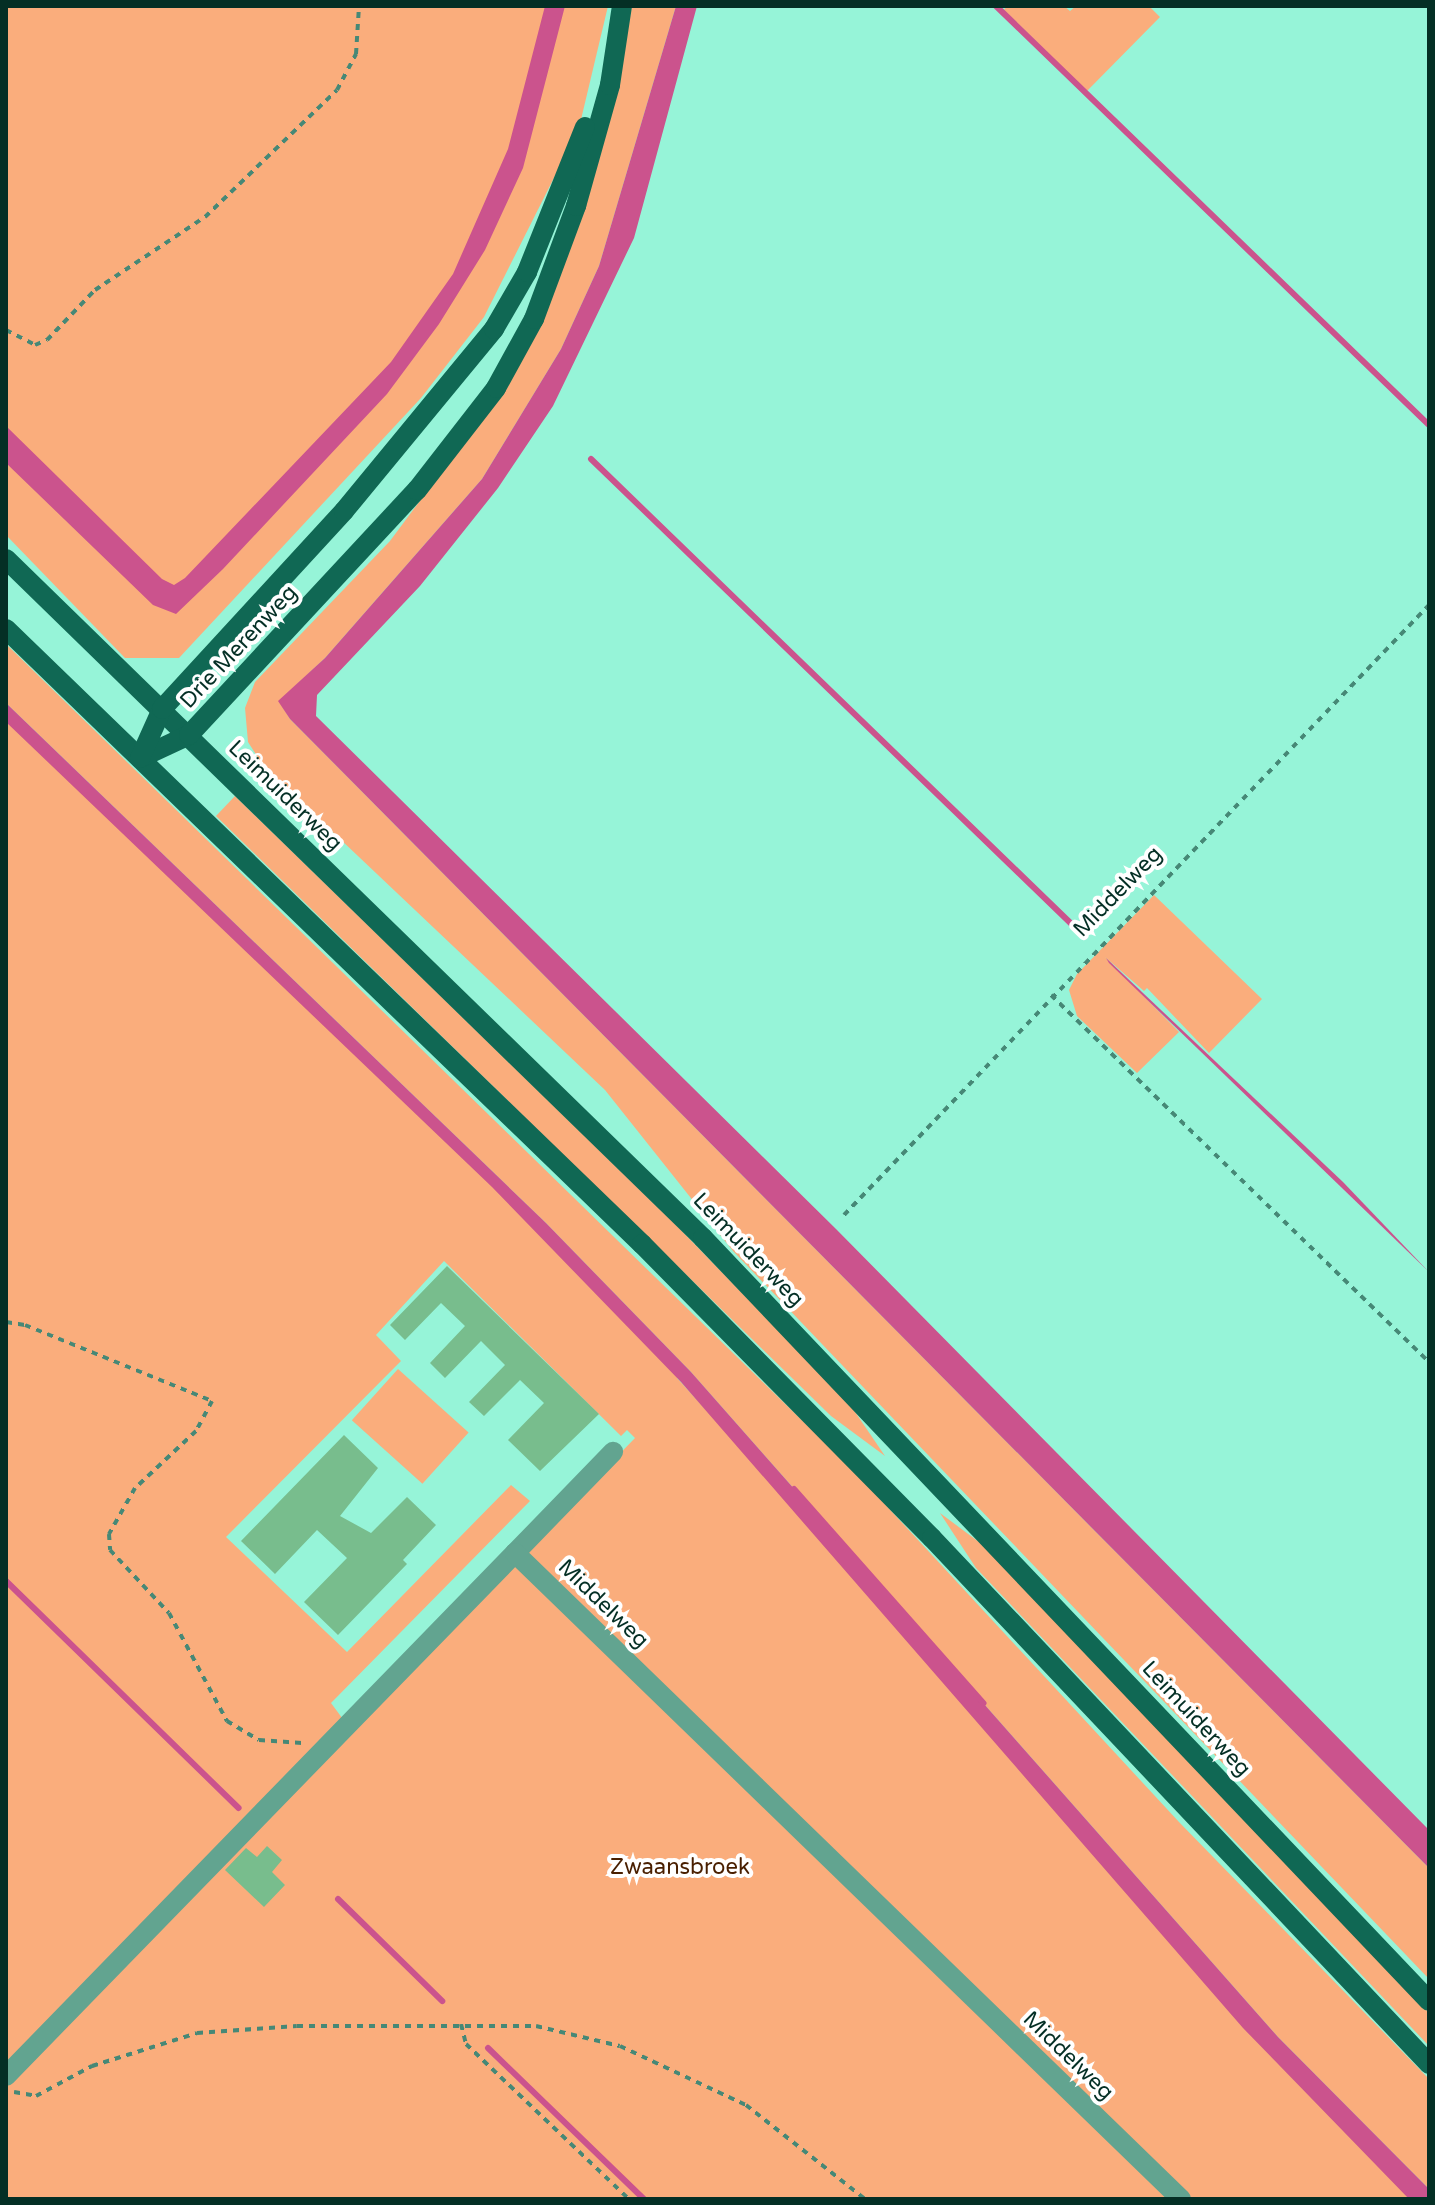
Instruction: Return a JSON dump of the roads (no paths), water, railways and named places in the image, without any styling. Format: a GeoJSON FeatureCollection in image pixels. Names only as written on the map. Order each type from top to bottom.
{"type":"FeatureCollection","features":[{"type":"Feature","properties":{"kind":"main road","name":"Drie Merenweg"},"geometry":{"type":"LineString","coordinates":[[140,758],[162,709],[344,511],[494,329],[527,272],[575,157],[620,6]]}},
{"type":"Feature","properties":{"kind":"main road","name":"Drie Merenweg"},"geometry":{"type":"LineString","coordinates":[[140,758],[189,735],[417,490],[496,388],[534,319],[576,206],[610,85],[620,6]]}},
{"type":"Feature","properties":{"kind":"main road","name":"Leimuiderweg"},"geometry":{"type":"LineString","coordinates":[[6,559],[714,1249],[1429,2001]]}},
{"type":"Feature","properties":{"kind":"main road"},"geometry":{"type":"LineString","coordinates":[[6,629],[798,1402],[1429,2064]]}},
{"type":"Feature","properties":{"kind":"lane"},"geometry":{"type":"LineString","coordinates":[[6,2076],[613,1452]]}},
{"type":"Feature","properties":{"kind":"lane","name":"Middelweg"},"geometry":{"type":"LineString","coordinates":[[515,1553],[1181,2199]]}},
{"type":"Feature","properties":{"kind":"waterway"},"geometry":{"type":"LineString","coordinates":[[996,6],[1429,425]]}},
{"type":"Feature","properties":{"kind":"waterway"},"geometry":{"type":"LineString","coordinates":[[591,459],[1085,937]]}},
{"type":"Feature","properties":{"kind":"waterway"},"geometry":{"type":"LineString","coordinates":[[794,1489],[983,1703]]}},
{"type":"Feature","properties":{"kind":"waterway"},"geometry":{"type":"LineString","coordinates":[[6,1581],[239,1808]]}},
{"type":"Feature","properties":{"kind":"waterway"},"geometry":{"type":"LineString","coordinates":[[338,1899],[442,2001]]}},
{"type":"Feature","properties":{"kind":"waterway"},"geometry":{"type":"LineString","coordinates":[[488,2048],[644,2199]]}},
{"type":"Feature","properties":{"kind":"park label","name":"Zwaansbroek"},"geometry":{"type":"Point","coordinates":[680,1868]}}]}
